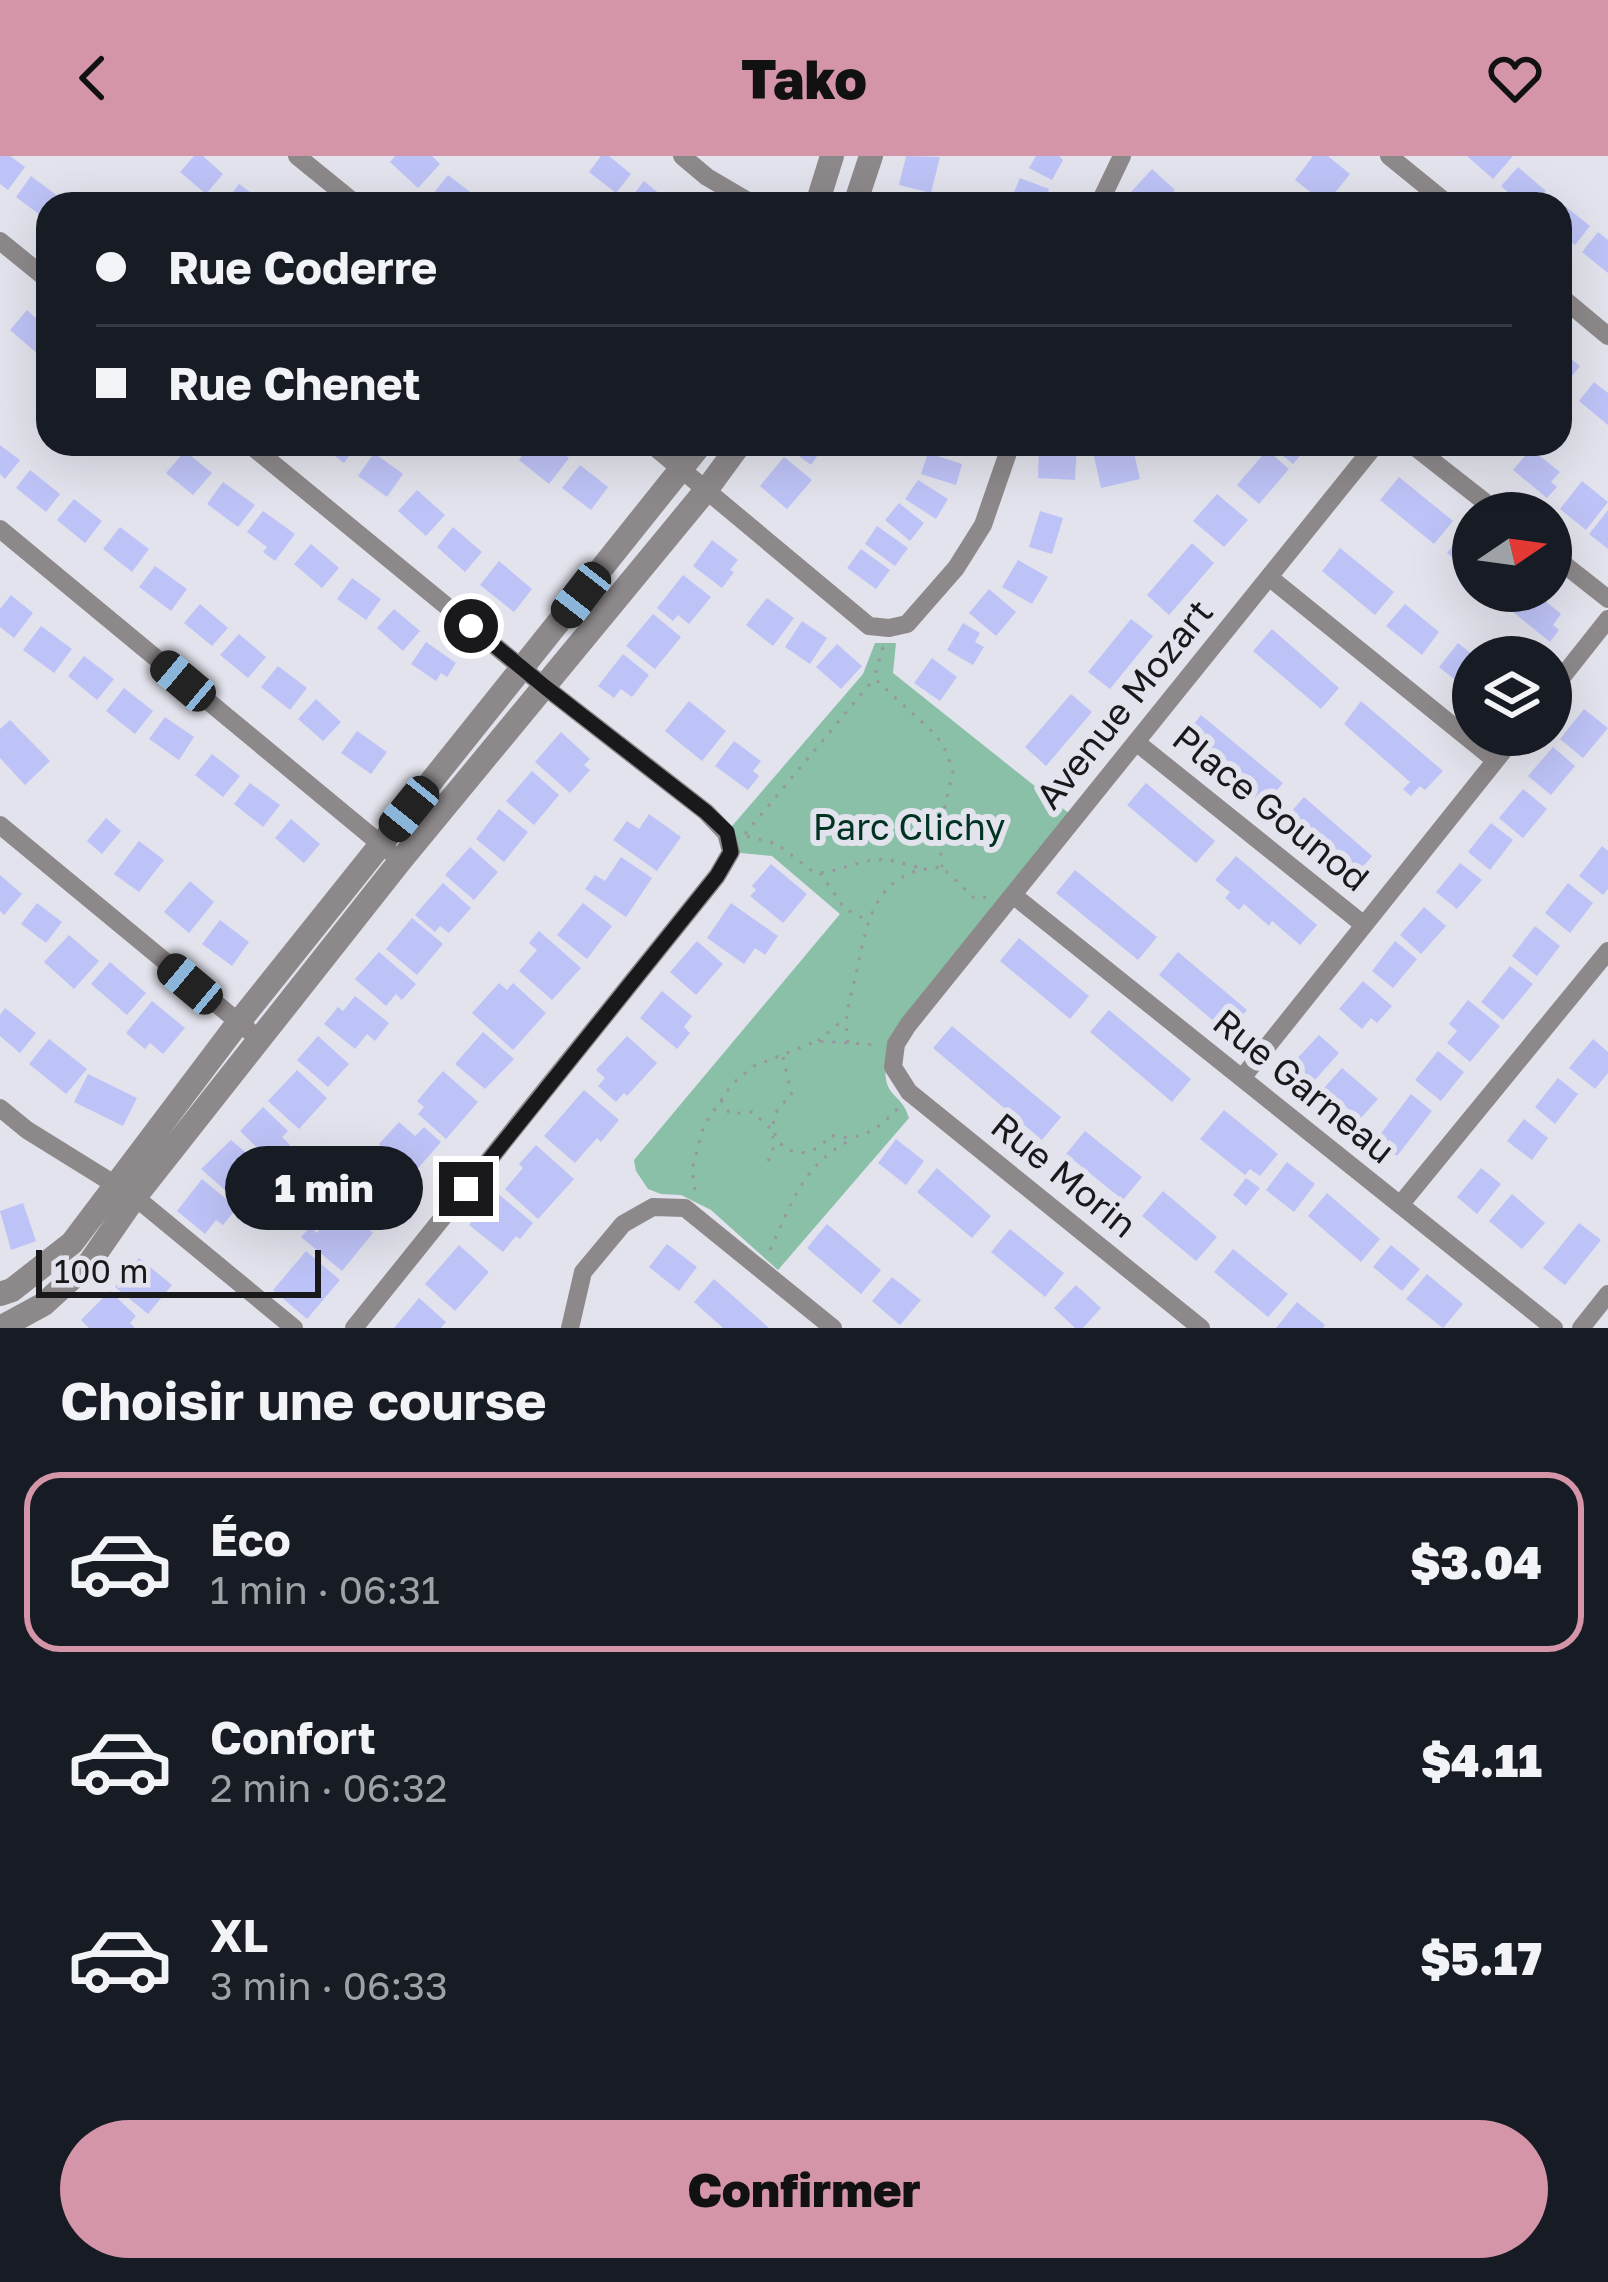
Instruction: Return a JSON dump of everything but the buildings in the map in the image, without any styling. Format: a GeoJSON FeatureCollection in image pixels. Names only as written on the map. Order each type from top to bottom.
{"type":"FeatureCollection","features":[{"type":"Feature","properties":{"kind":"street"},"geometry":{"type":"LineString","coordinates":[[297,156],[341,192]]}},
{"type":"Feature","properties":{"kind":"street"},"geometry":{"type":"LineString","coordinates":[[682,156],[733,192]]}},
{"type":"Feature","properties":{"kind":"street"},"geometry":{"type":"LineString","coordinates":[[821,192],[832,156]]}},
{"type":"Feature","properties":{"kind":"street"},"geometry":{"type":"LineString","coordinates":[[859,192],[871,156]]}},
{"type":"Feature","properties":{"kind":"street"},"geometry":{"type":"LineString","coordinates":[[1105,192],[1122,156]]}},
{"type":"Feature","properties":{"kind":"street"},"geometry":{"type":"LineString","coordinates":[[1389,156],[1433,192]]}},
{"type":"Feature","properties":{"kind":"street"},"geometry":{"type":"LineString","coordinates":[[0,241],[36,270]]}},
{"type":"Feature","properties":{"kind":"street"},"geometry":{"type":"LineString","coordinates":[[1572,306],[1608,336]]}},
{"type":"Feature","properties":{"kind":"street"},"geometry":{"type":"LineString","coordinates":[[264,456],[706,812],[727,832],[731,852],[717,876],[354,1328]]}},
{"type":"Feature","properties":{"kind":"street"},"geometry":{"type":"LineString","coordinates":[[666,456],[868,626],[889,628],[907,624],[956,568],[983,525],[1007,456]]}},
{"type":"Feature","properties":{"kind":"street"},"geometry":{"type":"LineString","coordinates":[[0,1328],[44,1304],[90,1262],[124,1190],[238,1024],[691,456]]}},
{"type":"Feature","properties":{"kind":"street"},"geometry":{"type":"LineString","coordinates":[[0,1294],[12,1290],[72,1243],[259,1040],[731,456]]}},
{"type":"Feature","properties":{"kind":"street","name":"Avenue Mozart"},"geometry":{"type":"LineString","coordinates":[[892,1067],[896,1044],[908,1025],[1366,456]]}},
{"type":"Feature","properties":{"kind":"street"},"geometry":{"type":"LineString","coordinates":[[1426,456],[1472,492]]}},
{"type":"Feature","properties":{"kind":"street"},"geometry":{"type":"LineString","coordinates":[[0,529],[401,860]]}},
{"type":"Feature","properties":{"kind":"street"},"geometry":{"type":"LineString","coordinates":[[1572,570],[1608,598]]}},
{"type":"Feature","properties":{"kind":"street"},"geometry":{"type":"LineString","coordinates":[[1269,577],[1496,760]]}},
{"type":"Feature","properties":{"kind":"street"},"geometry":{"type":"LineString","coordinates":[[1572,665],[1608,620]]}},
{"type":"Feature","properties":{"kind":"street","name":"Place Gounod"},"geometry":{"type":"LineString","coordinates":[[1136,742],[1364,925]]}},
{"type":"Feature","properties":{"kind":"street"},"geometry":{"type":"LineString","coordinates":[[1242,1078],[1499,756]]}},
{"type":"Feature","properties":{"kind":"street"},"geometry":{"type":"LineString","coordinates":[[0,825],[259,1040]]}},
{"type":"Feature","properties":{"kind":"street","name":"Rue Garneau"},"geometry":{"type":"LineString","coordinates":[[1013,895],[1554,1328]]}},
{"type":"Feature","properties":{"kind":"street"},"geometry":{"type":"LineString","coordinates":[[1400,1205],[1608,951]]}},
{"type":"Feature","properties":{"kind":"street","name":"Rue Morin"},"geometry":{"type":"LineString","coordinates":[[892,1067],[909,1092],[1201,1328]]}},
{"type":"Feature","properties":{"kind":"street"},"geometry":{"type":"LineString","coordinates":[[0,1108],[124,1190],[293,1328]]}},
{"type":"Feature","properties":{"kind":"street"},"geometry":{"type":"LineString","coordinates":[[570,1328],[583,1272],[623,1224],[653,1207],[685,1208],[833,1328]]}},
{"type":"Feature","properties":{"kind":"street"},"geometry":{"type":"LineString","coordinates":[[1580,1328],[1608,1294]]}},
{"type":"Feature","properties":{"kind":"path"},"geometry":{"type":"LineString","coordinates":[[889,628],[874,678],[743,836],[777,844],[811,870],[825,873],[866,861],[943,867]]}},
{"type":"Feature","properties":{"kind":"path"},"geometry":{"type":"LineString","coordinates":[[874,678],[937,735],[947,753],[952,772],[939,830],[943,867],[974,898],[1013,895]]}},
{"type":"Feature","properties":{"kind":"path"},"geometry":{"type":"LineString","coordinates":[[848,1043],[844,1018],[867,920],[890,885],[921,868]]}},
{"type":"Feature","properties":{"kind":"path"},"geometry":{"type":"LineString","coordinates":[[819,872],[845,910],[867,920]]}},
{"type":"Feature","properties":{"kind":"path"},"geometry":{"type":"LineString","coordinates":[[703,1222],[692,1169],[699,1137],[720,1099],[754,1066],[817,1041],[844,1018]]}},
{"type":"Feature","properties":{"kind":"path"},"geometry":{"type":"LineString","coordinates":[[817,1041],[896,1044]]}},
{"type":"Feature","properties":{"kind":"path"},"geometry":{"type":"LineString","coordinates":[[768,1161],[773,1152],[773,1120],[779,1105],[792,1096],[783,1055]]}},
{"type":"Feature","properties":{"kind":"path"},"geometry":{"type":"LineString","coordinates":[[761,1270],[806,1174],[822,1158],[885,1123],[909,1092]]}},
{"type":"Feature","properties":{"kind":"path"},"geometry":{"type":"LineString","coordinates":[[720,1099],[730,1114],[752,1112],[787,1148],[800,1153],[817,1150],[831,1135],[852,1139]]}},
{"type":"Feature","properties":{"kind":"green space","name":"Parc Clichy"},"geometry":{"type":"Polygon","coordinates":[[[875,643],[896,643],[893,673],[1071,815],[886,1060],[889,1089],[909,1118],[778,1270],[711,1210],[681,1195],[648,1189],[634,1160],[840,914],[772,856],[731,852],[726,833],[863,674],[875,643]]]}},
{"type":"Feature","properties":{"kind":"route"},"geometry":{"type":"LineString","coordinates":[[466,1189],[717,876],[731,852],[727,832],[706,812],[471,626]]}}]}
